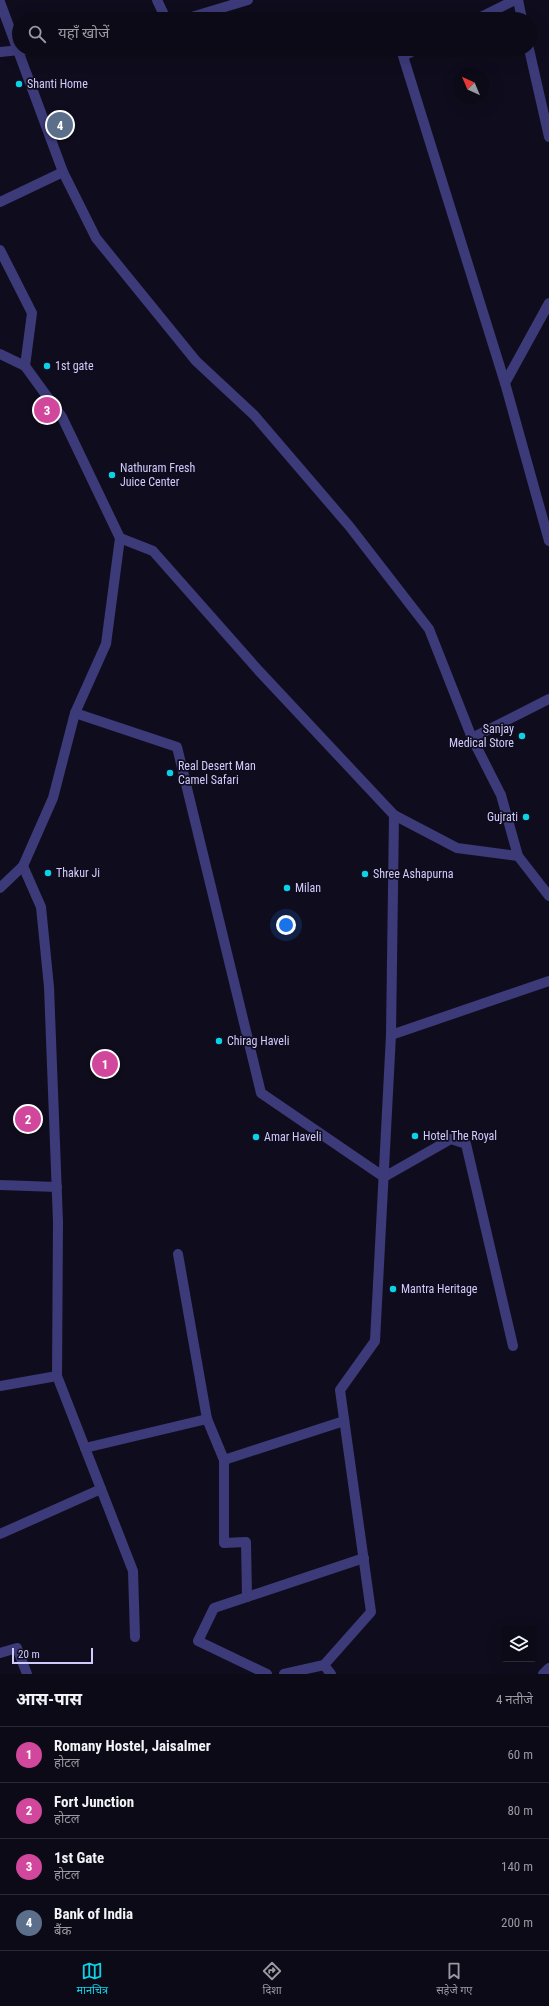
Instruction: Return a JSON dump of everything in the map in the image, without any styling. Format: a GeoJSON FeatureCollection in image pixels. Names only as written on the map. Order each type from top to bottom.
{"type":"FeatureCollection","features":[{"type":"Feature","properties":{"kind":"street"},"geometry":{"type":"LineString","coordinates":[[157,0],[163,12]]}},
{"type":"Feature","properties":{"kind":"street"},"geometry":{"type":"LineString","coordinates":[[208,12],[248,0]]}},
{"type":"Feature","properties":{"kind":"street"},"geometry":{"type":"LineString","coordinates":[[491,12],[514,0]]}},
{"type":"Feature","properties":{"kind":"street"},"geometry":{"type":"LineString","coordinates":[[518,0],[521,12]]}},
{"type":"Feature","properties":{"kind":"street"},"geometry":{"type":"LineString","coordinates":[[0,2],[12,33]]}},
{"type":"Feature","properties":{"kind":"street"},"geometry":{"type":"LineString","coordinates":[[0,52],[12,51]]}},
{"type":"Feature","properties":{"kind":"street"},"geometry":{"type":"LineString","coordinates":[[21,56],[63,172],[96,238],[196,361],[254,415],[350,527],[429,629],[472,738],[501,795],[518,856],[549,896]]}},
{"type":"Feature","properties":{"kind":"street"},"geometry":{"type":"LineString","coordinates":[[403,56],[504,383],[549,541]]}},
{"type":"Feature","properties":{"kind":"street"},"geometry":{"type":"LineString","coordinates":[[531,56],[549,138]]}},
{"type":"Feature","properties":{"kind":"street"},"geometry":{"type":"LineString","coordinates":[[0,202],[63,172]]}},
{"type":"Feature","properties":{"kind":"street"},"geometry":{"type":"LineString","coordinates":[[0,250],[32,313],[25,366]]}},
{"type":"Feature","properties":{"kind":"street"},"geometry":{"type":"LineString","coordinates":[[504,383],[549,302]]}},
{"type":"Feature","properties":{"kind":"street"},"geometry":{"type":"LineString","coordinates":[[0,354],[25,366],[62,417],[120,538],[106,644],[75,712],[52,798],[23,866],[0,888]]}},
{"type":"Feature","properties":{"kind":"street"},"geometry":{"type":"LineString","coordinates":[[120,538],[153,551],[259,671],[394,815],[457,848],[518,856]]}},
{"type":"Feature","properties":{"kind":"street"},"geometry":{"type":"LineString","coordinates":[[472,738],[549,699]]}},
{"type":"Feature","properties":{"kind":"street"},"geometry":{"type":"LineString","coordinates":[[75,712],[177,747],[261,1092],[384,1176]]}},
{"type":"Feature","properties":{"kind":"street"},"geometry":{"type":"LineString","coordinates":[[284,1674],[324,1665],[371,1612],[340,1390],[375,1341],[391,1035],[394,815]]}},
{"type":"Feature","properties":{"kind":"street"},"geometry":{"type":"LineString","coordinates":[[23,866],[41,907],[48,972],[57,1187],[57,1376],[133,1572],[135,1637]]}},
{"type":"Feature","properties":{"kind":"street"},"geometry":{"type":"LineString","coordinates":[[391,1035],[549,981]]}},
{"type":"Feature","properties":{"kind":"street"},"geometry":{"type":"LineString","coordinates":[[384,1176],[451,1139],[466,1144],[513,1346]]}},
{"type":"Feature","properties":{"kind":"street"},"geometry":{"type":"LineString","coordinates":[[0,1185],[57,1187]]}},
{"type":"Feature","properties":{"kind":"street"},"geometry":{"type":"LineString","coordinates":[[178,1254],[207,1419],[224,1460],[224,1543],[246,1542],[247,1597]]}},
{"type":"Feature","properties":{"kind":"street"},"geometry":{"type":"LineString","coordinates":[[0,1386],[57,1376]]}},
{"type":"Feature","properties":{"kind":"street"},"geometry":{"type":"LineString","coordinates":[[85,1448],[207,1419]]}},
{"type":"Feature","properties":{"kind":"street"},"geometry":{"type":"LineString","coordinates":[[224,1460],[344,1421]]}},
{"type":"Feature","properties":{"kind":"street"},"geometry":{"type":"LineString","coordinates":[[0,1534],[101,1490]]}},
{"type":"Feature","properties":{"kind":"street"},"geometry":{"type":"LineString","coordinates":[[267,1674],[198,1641],[214,1608],[364,1558]]}},
{"type":"Feature","properties":{"kind":"street"},"geometry":{"type":"LineString","coordinates":[[0,1653],[17,1648],[27,1674]]}},
{"type":"Feature","properties":{"kind":"street"},"geometry":{"type":"LineString","coordinates":[[324,1665],[331,1674]]}},
{"type":"Feature","properties":{"kind":"street"},"geometry":{"type":"LineString","coordinates":[[543,1674],[549,1668]]}},
{"type":"Feature","properties":{"kind":"place","name":"Shanti Home"},"geometry":{"type":"Point","coordinates":[19,84]}},
{"type":"Feature","properties":{"kind":"place","name":"Bank of India"},"geometry":{"type":"Point","coordinates":[60,125]}},
{"type":"Feature","properties":{"kind":"place","name":"1st gate"},"geometry":{"type":"Point","coordinates":[47,366]}},
{"type":"Feature","properties":{"kind":"place","name":"1st Gate"},"geometry":{"type":"Point","coordinates":[47,410]}},
{"type":"Feature","properties":{"kind":"place","name":"Nathuram Fresh Juice Center"},"geometry":{"type":"Point","coordinates":[112,475]}},
{"type":"Feature","properties":{"kind":"place","name":"Sanjay Medical Store"},"geometry":{"type":"Point","coordinates":[522,736]}},
{"type":"Feature","properties":{"kind":"place","name":"Real Desert Man Camel Safari"},"geometry":{"type":"Point","coordinates":[170,773]}},
{"type":"Feature","properties":{"kind":"place","name":"Gujrati"},"geometry":{"type":"Point","coordinates":[526,817]}},
{"type":"Feature","properties":{"kind":"place","name":"Thakur Ji"},"geometry":{"type":"Point","coordinates":[48,873]}},
{"type":"Feature","properties":{"kind":"place","name":"Shree Ashapurna"},"geometry":{"type":"Point","coordinates":[365,874]}},
{"type":"Feature","properties":{"kind":"place","name":"Milan"},"geometry":{"type":"Point","coordinates":[287,888]}},
{"type":"Feature","properties":{"kind":"place","name":"Chirag Haveli"},"geometry":{"type":"Point","coordinates":[219,1041]}},
{"type":"Feature","properties":{"kind":"place","name":"Romany Hostel, Jaisalmer"},"geometry":{"type":"Point","coordinates":[105,1064]}},
{"type":"Feature","properties":{"kind":"place","name":"Fort Junction"},"geometry":{"type":"Point","coordinates":[28,1119]}},
{"type":"Feature","properties":{"kind":"place","name":"Hotel The Royal"},"geometry":{"type":"Point","coordinates":[415,1136]}},
{"type":"Feature","properties":{"kind":"place","name":"Amar Haveli"},"geometry":{"type":"Point","coordinates":[256,1137]}},
{"type":"Feature","properties":{"kind":"place","name":"Mantra Heritage"},"geometry":{"type":"Point","coordinates":[393,1289]}}]}
